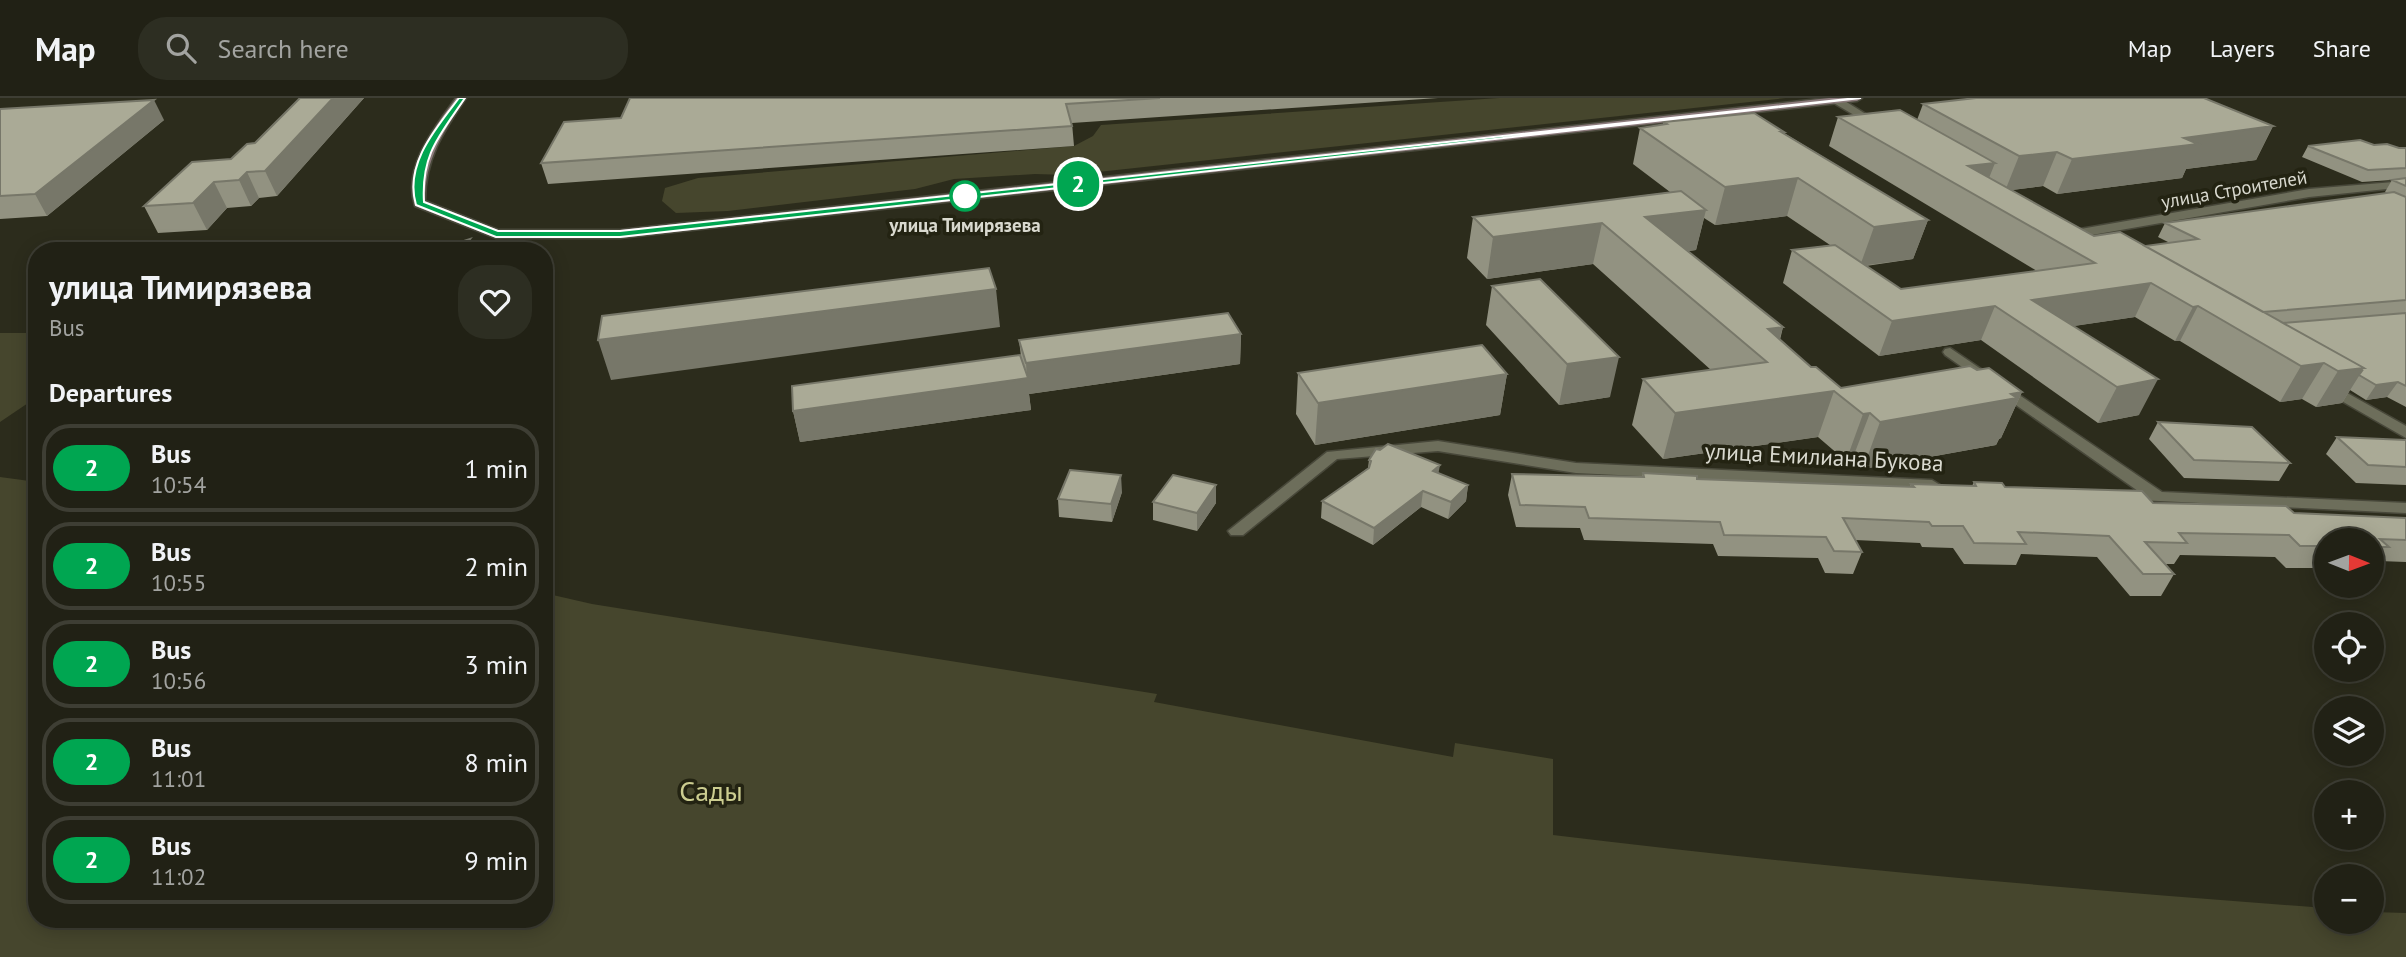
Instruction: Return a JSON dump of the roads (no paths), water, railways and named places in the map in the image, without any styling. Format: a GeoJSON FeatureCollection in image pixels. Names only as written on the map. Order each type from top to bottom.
{"type":"FeatureCollection","features":[{"type":"Feature","properties":{"kind":"street"},"geometry":{"type":"LineString","coordinates":[[461,98],[430,143],[418,177],[419,203],[496,234],[620,234],[1857,98]]}},
{"type":"Feature","properties":{"kind":"street"},"geometry":{"type":"LineString","coordinates":[[1836,100],[1888,131]]}},
{"type":"Feature","properties":{"kind":"street","name":"улица Строителей"},"geometry":{"type":"LineString","coordinates":[[2092,249],[2063,232],[2309,193],[2406,184]]}},
{"type":"Feature","properties":{"kind":"street"},"geometry":{"type":"LineString","coordinates":[[1950,352],[2157,496]]}},
{"type":"Feature","properties":{"kind":"street"},"geometry":{"type":"LineString","coordinates":[[2315,380],[2406,433]]}},
{"type":"Feature","properties":{"kind":"street","name":"улица Емилиана Букова"},"geometry":{"type":"LineString","coordinates":[[1237,531],[1333,455],[1438,446],[1576,468],[1949,486]]}},
{"type":"Feature","properties":{"kind":"street"},"geometry":{"type":"LineString","coordinates":[[2102,494],[2406,508]]}},
{"type":"Feature","properties":{"kind":"place","name":"улица Тимирязева"},"geometry":{"type":"Point","coordinates":[965,196]}},
{"type":"Feature","properties":{"kind":"park label","name":"Сады"},"geometry":{"type":"Point","coordinates":[711,791]}}]}
